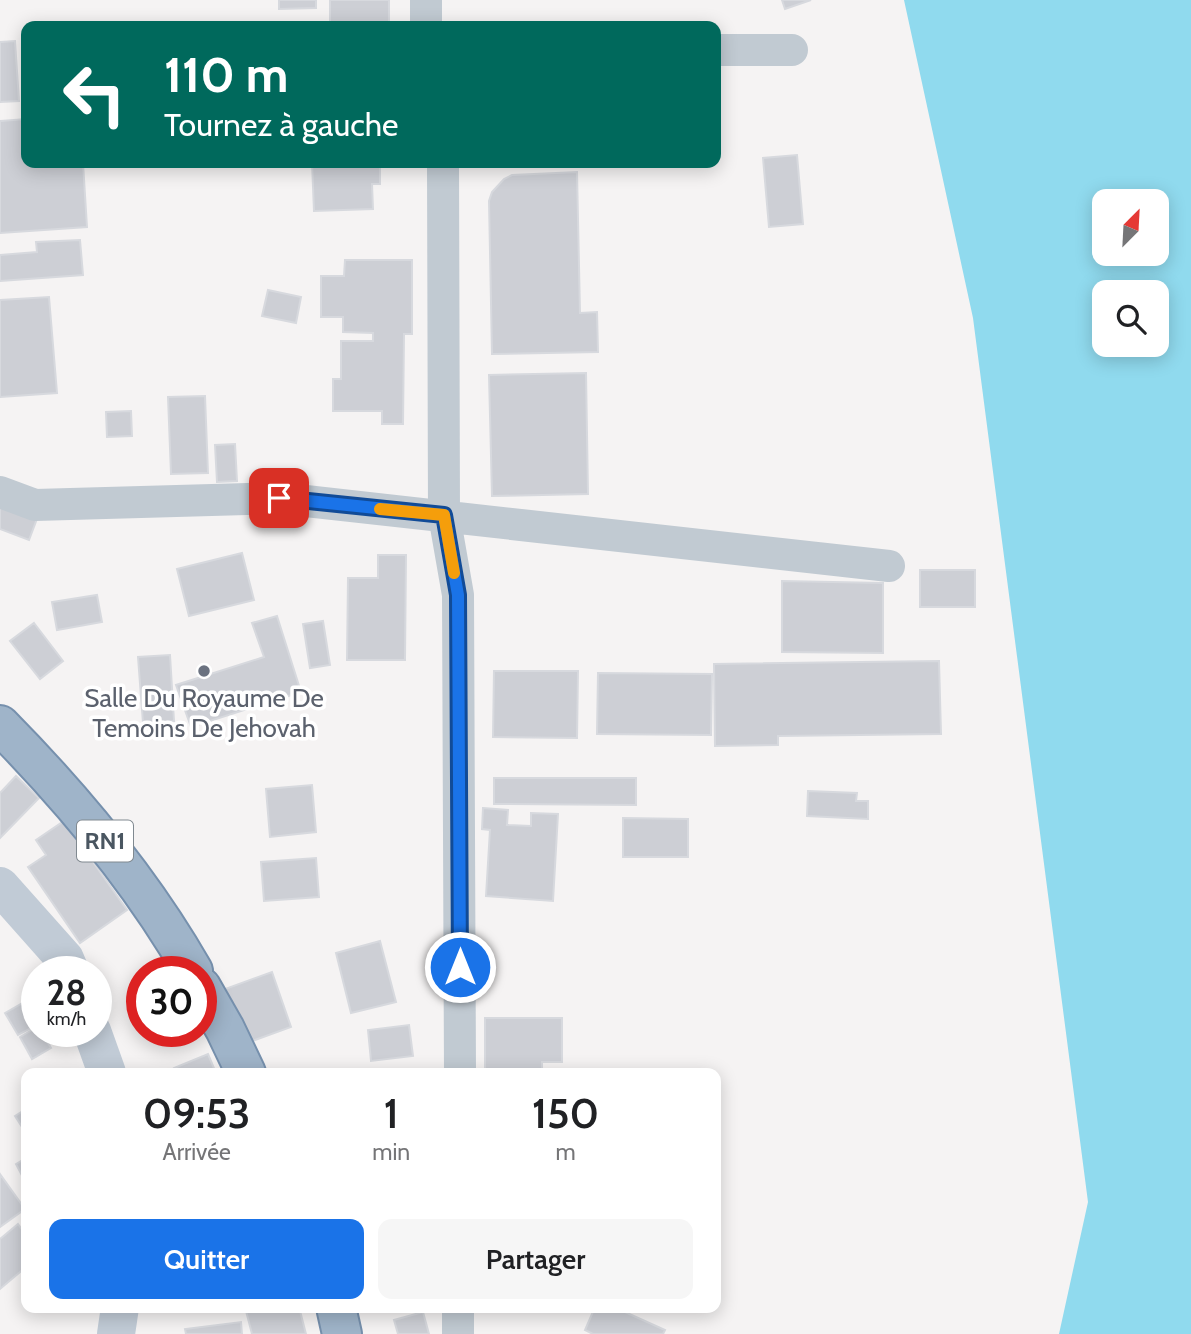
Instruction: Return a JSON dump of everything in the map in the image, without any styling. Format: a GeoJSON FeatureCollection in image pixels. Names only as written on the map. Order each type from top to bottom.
{"type":"FeatureCollection","features":[{"type":"Feature","properties":{"kind":"highway","name":"RN1"},"geometry":{"type":"LineString","coordinates":[[0,725],[47,772],[104,840],[166,925],[184,956]]}},
{"type":"Feature","properties":{"kind":"highway"},"geometry":{"type":"LineString","coordinates":[[217,1015],[244,1068]]}},
{"type":"Feature","properties":{"kind":"highway"},"geometry":{"type":"LineString","coordinates":[[337,1313],[342,1334]]}},
{"type":"Feature","properties":{"kind":"main road"},"geometry":{"type":"LineString","coordinates":[[0,886],[62,956]]}},
{"type":"Feature","properties":{"kind":"main road"},"geometry":{"type":"LineString","coordinates":[[98,1047],[105,1068]]}},
{"type":"Feature","properties":{"kind":"main road"},"geometry":{"type":"LineString","coordinates":[[116,1334],[119,1313]]}},
{"type":"Feature","properties":{"kind":"street"},"geometry":{"type":"LineString","coordinates":[[426,0],[426,21]]}},
{"type":"Feature","properties":{"kind":"street"},"geometry":{"type":"LineString","coordinates":[[721,50],[792,50]]}},
{"type":"Feature","properties":{"kind":"street"},"geometry":{"type":"LineString","coordinates":[[443,168],[444,515],[458,595],[460,1068]]}},
{"type":"Feature","properties":{"kind":"street"},"geometry":{"type":"LineString","coordinates":[[0,492],[35,505],[279,498],[889,566]]}},
{"type":"Feature","properties":{"kind":"street"},"geometry":{"type":"LineString","coordinates":[[458,1313],[458,1334]]}},
{"type":"Feature","properties":{"kind":"water"},"geometry":{"type":"Polygon","coordinates":[[[904,0],[1191,0],[1191,1334],[1059,1334],[1088,1202],[973,318],[904,0]]]}},
{"type":"Feature","properties":{"kind":"building"},"geometry":{"type":"Polygon","coordinates":[[[279,0],[316,0],[316,8],[279,9],[279,0]]]}},
{"type":"Feature","properties":{"kind":"building"},"geometry":{"type":"Polygon","coordinates":[[[330,0],[389,0],[389,21],[330,21],[330,0]]]}},
{"type":"Feature","properties":{"kind":"building"},"geometry":{"type":"Polygon","coordinates":[[[782,0],[811,0],[785,9],[782,0]]]}},
{"type":"Feature","properties":{"kind":"building"},"geometry":{"type":"Polygon","coordinates":[[[15,41],[19,101],[0,102],[0,42],[15,41]]]}},
{"type":"Feature","properties":{"kind":"building"},"geometry":{"type":"Polygon","coordinates":[[[21,119],[21,168],[83,168],[87,227],[0,233],[0,121],[21,119]]]}},
{"type":"Feature","properties":{"kind":"building"},"geometry":{"type":"Polygon","coordinates":[[[797,155],[803,224],[769,227],[763,158],[797,155]]]}},
{"type":"Feature","properties":{"kind":"building"},"geometry":{"type":"Polygon","coordinates":[[[312,168],[380,168],[380,184],[372,184],[373,209],[314,211],[312,168]]]}},
{"type":"Feature","properties":{"kind":"building"},"geometry":{"type":"Polygon","coordinates":[[[577,172],[580,313],[597,312],[598,352],[492,354],[489,201],[492,192],[504,179],[512,175],[577,172]]]}},
{"type":"Feature","properties":{"kind":"building"},"geometry":{"type":"Polygon","coordinates":[[[80,240],[83,275],[0,281],[0,255],[37,252],[36,242],[80,240]]]}},
{"type":"Feature","properties":{"kind":"building"},"geometry":{"type":"Polygon","coordinates":[[[345,260],[412,260],[412,334],[404,334],[403,424],[382,424],[382,411],[333,411],[333,379],[341,379],[341,341],[373,341],[373,333],[343,332],[343,317],[321,317],[321,276],[344,276],[345,260]]]}},
{"type":"Feature","properties":{"kind":"building"},"geometry":{"type":"Polygon","coordinates":[[[268,290],[301,297],[296,323],[262,316],[268,290]]]}},
{"type":"Feature","properties":{"kind":"building"},"geometry":{"type":"Polygon","coordinates":[[[49,297],[57,393],[0,397],[0,300],[49,297]]]}},
{"type":"Feature","properties":{"kind":"building"},"geometry":{"type":"Polygon","coordinates":[[[586,373],[588,494],[492,496],[489,375],[586,373]]]}},
{"type":"Feature","properties":{"kind":"building"},"geometry":{"type":"Polygon","coordinates":[[[205,396],[208,473],[171,474],[168,397],[205,396]]]}},
{"type":"Feature","properties":{"kind":"building"},"geometry":{"type":"Polygon","coordinates":[[[131,411],[132,436],[107,437],[106,412],[131,411]]]}},
{"type":"Feature","properties":{"kind":"building"},"geometry":{"type":"Polygon","coordinates":[[[235,444],[237,481],[217,482],[215,445],[235,444]]]}},
{"type":"Feature","properties":{"kind":"building"},"geometry":{"type":"Polygon","coordinates":[[[0,502],[38,516],[29,540],[0,529],[0,502]]]}},
{"type":"Feature","properties":{"kind":"building"},"geometry":{"type":"Polygon","coordinates":[[[242,553],[254,600],[189,616],[177,569],[242,553]]]}},
{"type":"Feature","properties":{"kind":"building"},"geometry":{"type":"Polygon","coordinates":[[[378,555],[406,555],[405,660],[347,660],[348,578],[378,578],[378,555]]]}},
{"type":"Feature","properties":{"kind":"building"},"geometry":{"type":"Polygon","coordinates":[[[920,570],[975,570],[975,607],[920,607],[920,570]]]}},
{"type":"Feature","properties":{"kind":"building"},"geometry":{"type":"Polygon","coordinates":[[[782,581],[883,583],[883,653],[782,652],[782,581]]]}},
{"type":"Feature","properties":{"kind":"building"},"geometry":{"type":"Polygon","coordinates":[[[97,595],[102,622],[57,630],[52,602],[97,595]]]}},
{"type":"Feature","properties":{"kind":"building"},"geometry":{"type":"Polygon","coordinates":[[[277,616],[301,692],[191,727],[176,685],[264,657],[252,623],[277,616]]]}},
{"type":"Feature","properties":{"kind":"building"},"geometry":{"type":"Polygon","coordinates":[[[323,621],[330,665],[310,668],[303,624],[323,621]]]}},
{"type":"Feature","properties":{"kind":"building"},"geometry":{"type":"Polygon","coordinates":[[[34,623],[63,661],[40,679],[10,641],[34,623]]]}},
{"type":"Feature","properties":{"kind":"building"},"geometry":{"type":"Polygon","coordinates":[[[170,655],[174,721],[143,723],[138,657],[170,655]]]}},
{"type":"Feature","properties":{"kind":"building"},"geometry":{"type":"Polygon","coordinates":[[[939,661],[941,734],[778,736],[778,745],[715,746],[714,664],[939,661]]]}},
{"type":"Feature","properties":{"kind":"building"},"geometry":{"type":"Polygon","coordinates":[[[494,671],[578,671],[577,738],[493,737],[494,671]]]}},
{"type":"Feature","properties":{"kind":"building"},"geometry":{"type":"Polygon","coordinates":[[[598,673],[712,674],[711,735],[597,734],[598,673]]]}},
{"type":"Feature","properties":{"kind":"building"},"geometry":{"type":"Polygon","coordinates":[[[16,776],[39,798],[0,838],[0,793],[16,776]]]}},
{"type":"Feature","properties":{"kind":"building"},"geometry":{"type":"Polygon","coordinates":[[[494,778],[636,778],[636,805],[494,804],[494,778]]]}},
{"type":"Feature","properties":{"kind":"building"},"geometry":{"type":"Polygon","coordinates":[[[312,785],[316,832],[270,837],[266,789],[312,785]]]}},
{"type":"Feature","properties":{"kind":"building"},"geometry":{"type":"Polygon","coordinates":[[[808,791],[857,793],[856,801],[868,801],[868,819],[807,816],[808,791]]]}},
{"type":"Feature","properties":{"kind":"building"},"geometry":{"type":"Polygon","coordinates":[[[483,808],[508,810],[507,825],[531,826],[531,813],[558,814],[553,901],[486,896],[490,830],[482,829],[483,808]]]}},
{"type":"Feature","properties":{"kind":"building"},"geometry":{"type":"Polygon","coordinates":[[[623,818],[688,819],[688,857],[623,857],[623,818]]]}},
{"type":"Feature","properties":{"kind":"building"},"geometry":{"type":"Polygon","coordinates":[[[64,821],[127,910],[80,943],[28,867],[46,855],[36,840],[64,821]]]}},
{"type":"Feature","properties":{"kind":"building"},"geometry":{"type":"Polygon","coordinates":[[[316,858],[319,897],[264,901],[261,862],[316,858]]]}},
{"type":"Feature","properties":{"kind":"building"},"geometry":{"type":"Polygon","coordinates":[[[380,941],[396,1002],[351,1013],[336,953],[380,941]]]}},
{"type":"Feature","properties":{"kind":"building"},"geometry":{"type":"Polygon","coordinates":[[[272,972],[291,1027],[244,1044],[225,989],[272,972]]]}},
{"type":"Feature","properties":{"kind":"building"},"geometry":{"type":"Polygon","coordinates":[[[21,1004],[21,1033],[18,1035],[5,1013],[21,1004]]]}},
{"type":"Feature","properties":{"kind":"building"},"geometry":{"type":"Polygon","coordinates":[[[485,1018],[562,1018],[562,1062],[542,1062],[542,1068],[485,1068],[485,1018]]]}},
{"type":"Feature","properties":{"kind":"building"},"geometry":{"type":"Polygon","coordinates":[[[409,1025],[413,1056],[371,1061],[368,1030],[409,1025]]]}},
{"type":"Feature","properties":{"kind":"building"},"geometry":{"type":"Polygon","coordinates":[[[25,1047],[50,1047],[51,1048],[32,1059],[25,1047]]]}},
{"type":"Feature","properties":{"kind":"building"},"geometry":{"type":"Polygon","coordinates":[[[208,1054],[214,1068],[174,1068],[208,1054]]]}},
{"type":"Feature","properties":{"kind":"building"},"geometry":{"type":"Polygon","coordinates":[[[21,1112],[21,1125],[15,1116],[21,1112]]]}},
{"type":"Feature","properties":{"kind":"building"},"geometry":{"type":"Polygon","coordinates":[[[21,1161],[21,1174],[16,1164],[21,1161]]]}},
{"type":"Feature","properties":{"kind":"building"},"geometry":{"type":"Polygon","coordinates":[[[0,1174],[21,1203],[21,1212],[0,1227],[0,1174]]]}},
{"type":"Feature","properties":{"kind":"building"},"geometry":{"type":"Polygon","coordinates":[[[18,1224],[21,1228],[21,1271],[0,1289],[0,1239],[18,1224]]]}},
{"type":"Feature","properties":{"kind":"building"},"geometry":{"type":"Polygon","coordinates":[[[247,1313],[301,1313],[306,1334],[252,1334],[247,1313]]]}},
{"type":"Feature","properties":{"kind":"building"},"geometry":{"type":"Polygon","coordinates":[[[423,1313],[429,1334],[398,1334],[394,1320],[423,1313]]]}},
{"type":"Feature","properties":{"kind":"building"},"geometry":{"type":"Polygon","coordinates":[[[592,1313],[627,1313],[665,1330],[663,1334],[593,1334],[585,1330],[592,1313]]]}},
{"type":"Feature","properties":{"kind":"building"},"geometry":{"type":"Polygon","coordinates":[[[241,1322],[242,1334],[186,1334],[185,1329],[241,1322]]]}},
{"type":"Feature","properties":{"kind":"slow traffic"},"geometry":{"type":"LineString","coordinates":[[380,509],[444,515],[454,573]]}},
{"type":"Feature","properties":{"kind":"place","name":"Salle Du Royaume De Temoins De Jehovah"},"geometry":{"type":"Point","coordinates":[204,671]}},
{"type":"Feature","properties":{"kind":"route"},"geometry":{"type":"LineString","coordinates":[[279,498],[444,515],[458,595],[460,967]]}}]}
